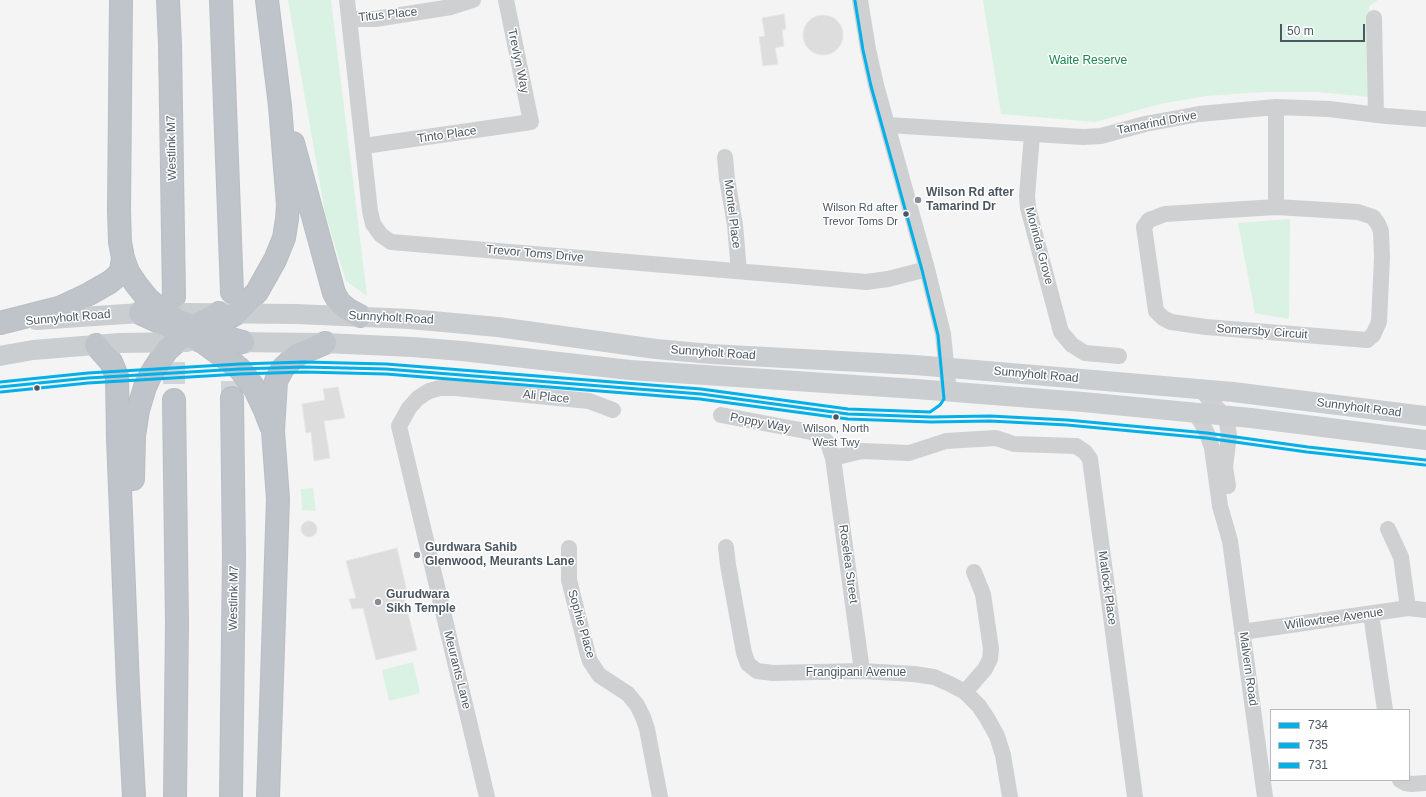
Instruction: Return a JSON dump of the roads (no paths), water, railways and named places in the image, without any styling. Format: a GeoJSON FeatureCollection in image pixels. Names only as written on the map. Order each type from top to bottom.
{"type":"FeatureCollection","features":[{"type":"Feature","properties":{"kind":"highway"},"geometry":{"type":"LineString","coordinates":[[121,0],[119,210],[120,242],[123,258],[128,272],[148,299],[169,305],[193,337],[243,342]]}},
{"type":"Feature","properties":{"kind":"highway","name":"Westlink M7"},"geometry":{"type":"LineString","coordinates":[[168,0],[170,44],[169,305]]}},
{"type":"Feature","properties":{"kind":"highway"},"geometry":{"type":"LineString","coordinates":[[221,0],[229,306]]}},
{"type":"Feature","properties":{"kind":"highway"},"geometry":{"type":"LineString","coordinates":[[128,686],[134,436],[138,410],[145,387],[167,350],[193,337],[229,306],[257,292],[275,260],[284,238],[288,205],[280,106],[267,0]]}},
{"type":"Feature","properties":{"kind":"highway"},"geometry":{"type":"LineString","coordinates":[[280,106],[294,148],[334,293],[339,302],[347,309],[360,316]]}},
{"type":"Feature","properties":{"kind":"highway"},"geometry":{"type":"LineString","coordinates":[[0,324],[59,308],[90,294],[117,276],[121,271],[123,258]]}},
{"type":"Feature","properties":{"kind":"highway"},"geometry":{"type":"LineString","coordinates":[[140,313],[193,337],[240,369],[250,382],[264,408],[273,431]]}},
{"type":"Feature","properties":{"kind":"highway"},"geometry":{"type":"LineString","coordinates":[[268,797],[278,499],[273,431],[276,381],[283,368],[297,356],[325,343]]}},
{"type":"Feature","properties":{"kind":"highway"},"geometry":{"type":"LineString","coordinates":[[96,345],[111,362],[117,376],[118,439],[134,797]]}},
{"type":"Feature","properties":{"kind":"highway","name":"Westlink M7"},"geometry":{"type":"LineString","coordinates":[[231,797],[234,556],[232,398]]}},
{"type":"Feature","properties":{"kind":"highway"},"geometry":{"type":"LineString","coordinates":[[174,400],[177,623],[175,797]]}},
{"type":"Feature","properties":{"kind":"main road","name":"Sunnyholt Road"},"geometry":{"type":"LineString","coordinates":[[0,324],[140,313],[169,305],[229,306],[457,322],[619,344],[711,354],[947,367],[1241,393],[1426,416]]}},
{"type":"Feature","properties":{"kind":"main road"},"geometry":{"type":"LineString","coordinates":[[0,356],[33,350],[193,337]]}},
{"type":"Feature","properties":{"kind":"main road","name":"Sunnyholt Road"},"geometry":{"type":"LineString","coordinates":[[243,342],[325,343],[462,351],[630,370],[949,392],[1194,412],[1426,440]]}},
{"type":"Feature","properties":{"kind":"street","name":"Trevor Toms Drive"},"geometry":{"type":"LineString","coordinates":[[348,0],[370,211],[373,224],[381,235],[391,242],[866,282],[888,280],[927,269]]}},
{"type":"Feature","properties":{"kind":"street","name":"Titus Place"},"geometry":{"type":"LineString","coordinates":[[350,19],[375,19],[451,7],[473,0]]}},
{"type":"Feature","properties":{"kind":"street","name":"Trevlyn Way"},"geometry":{"type":"LineString","coordinates":[[506,0],[531,122]]}},
{"type":"Feature","properties":{"kind":"street"},"geometry":{"type":"LineString","coordinates":[[860,0],[868,49],[876,85],[927,269],[943,334],[949,392]]}},
{"type":"Feature","properties":{"kind":"street"},"geometry":{"type":"LineString","coordinates":[[1374,18],[1376,115]]}},
{"type":"Feature","properties":{"kind":"street"},"geometry":{"type":"LineString","coordinates":[[1276,107],[1276,207]]}},
{"type":"Feature","properties":{"kind":"street","name":"Tamarind Drive"},"geometry":{"type":"LineString","coordinates":[[888,125],[1091,137],[1101,136],[1145,124],[1198,114],[1276,107],[1329,109],[1426,119]]}},
{"type":"Feature","properties":{"kind":"street","name":"Tinto Place"},"geometry":{"type":"LineString","coordinates":[[364,146],[531,122]]}},
{"type":"Feature","properties":{"kind":"street","name":"Morinda Grove"},"geometry":{"type":"LineString","coordinates":[[1032,134],[1027,196],[1028,208],[1061,332],[1072,345],[1085,353],[1118,356]]}},
{"type":"Feature","properties":{"kind":"street","name":"Montel Place"},"geometry":{"type":"LineString","coordinates":[[725,158],[735,225],[739,271]]}},
{"type":"Feature","properties":{"kind":"street","name":"Somersby Circuit"},"geometry":{"type":"LineString","coordinates":[[1276,207],[1358,212],[1373,217],[1378,224],[1382,258],[1379,322],[1373,335],[1367,340],[1210,328],[1181,324],[1163,318],[1156,311],[1144,227],[1149,220],[1165,214],[1276,207]]}},
{"type":"Feature","properties":{"kind":"street","name":"Ali Place"},"geometry":{"type":"LineString","coordinates":[[398,426],[409,408],[418,398],[430,390],[440,388],[455,388],[589,401],[613,410]]}},
{"type":"Feature","properties":{"kind":"street","name":"Malvern Road"},"geometry":{"type":"LineString","coordinates":[[1201,390],[1223,415],[1227,423],[1229,435],[1225,467],[1230,506],[1230,541],[1265,797]]}},
{"type":"Feature","properties":{"kind":"street","name":"Malvern Road"},"geometry":{"type":"LineString","coordinates":[[1194,412],[1207,432],[1212,448],[1220,506],[1230,541]]}},
{"type":"Feature","properties":{"kind":"street","name":"Poppy Way"},"geometry":{"type":"LineString","coordinates":[[721,415],[816,433],[828,443],[833,458]]}},
{"type":"Feature","properties":{"kind":"street","name":"Meurants Lane"},"geometry":{"type":"LineString","coordinates":[[398,426],[487,797]]}},
{"type":"Feature","properties":{"kind":"street","name":"Matlock Place"},"geometry":{"type":"LineString","coordinates":[[833,458],[862,452],[909,453],[946,441],[996,438],[1014,444],[1076,446],[1085,452],[1090,459],[1135,797]]}},
{"type":"Feature","properties":{"kind":"street","name":"Roselea Street"},"geometry":{"type":"LineString","coordinates":[[833,458],[862,671]]}},
{"type":"Feature","properties":{"kind":"street"},"geometry":{"type":"LineString","coordinates":[[1388,529],[1401,557],[1408,608]]}},
{"type":"Feature","properties":{"kind":"street","name":"Frangipani Avenue"},"geometry":{"type":"LineString","coordinates":[[726,547],[744,653],[748,664],[757,671],[773,674],[862,671],[914,674],[934,677],[965,692],[979,706],[997,736],[1003,755],[1010,797]]}},
{"type":"Feature","properties":{"kind":"street","name":"Sophie Place"},"geometry":{"type":"LineString","coordinates":[[569,548],[569,580],[590,661],[600,675],[628,694],[637,705],[643,716],[647,729],[660,797]]}},
{"type":"Feature","properties":{"kind":"street"},"geometry":{"type":"LineString","coordinates":[[965,692],[986,669],[990,659],[991,649],[983,594],[974,572]]}},
{"type":"Feature","properties":{"kind":"street","name":"Willowtree Avenue"},"geometry":{"type":"LineString","coordinates":[[1242,632],[1408,608],[1426,610]]}},
{"type":"Feature","properties":{"kind":"street"},"geometry":{"type":"LineString","coordinates":[[1371,614],[1385,709]]}},
{"type":"Feature","properties":{"kind":"street"},"geometry":{"type":"LineString","coordinates":[[1402,781],[1412,784],[1426,783]]}},
{"type":"Feature","properties":{"kind":"tunnel"},"geometry":{"type":"LineString","coordinates":[[174,329],[174,400]]}},
{"type":"Feature","properties":{"kind":"tunnel"},"geometry":{"type":"LineString","coordinates":[[232,348],[232,398]]}},
{"type":"Feature","properties":{"kind":"place","name":"Wilson Rd after Tamarind Dr"},"geometry":{"type":"Point","coordinates":[918,200]}},
{"type":"Feature","properties":{"kind":"place","name":"Wilson Rd after Trevor Toms Dr"},"geometry":{"type":"Point","coordinates":[906,214]}},
{"type":"Feature","properties":{"kind":"place","name":"Wilson, North West Twy"},"geometry":{"type":"Point","coordinates":[836,417]}},
{"type":"Feature","properties":{"kind":"place","name":"Gurdwara Sahib Glenwood, Meurants Lane"},"geometry":{"type":"Point","coordinates":[417,555]}},
{"type":"Feature","properties":{"kind":"place","name":"Gurudwara Sikh Temple"},"geometry":{"type":"Point","coordinates":[378,602]}},
{"type":"Feature","properties":{"kind":"park label","name":"Waite Reserve"},"geometry":{"type":"Point","coordinates":[1088,61]}}]}
